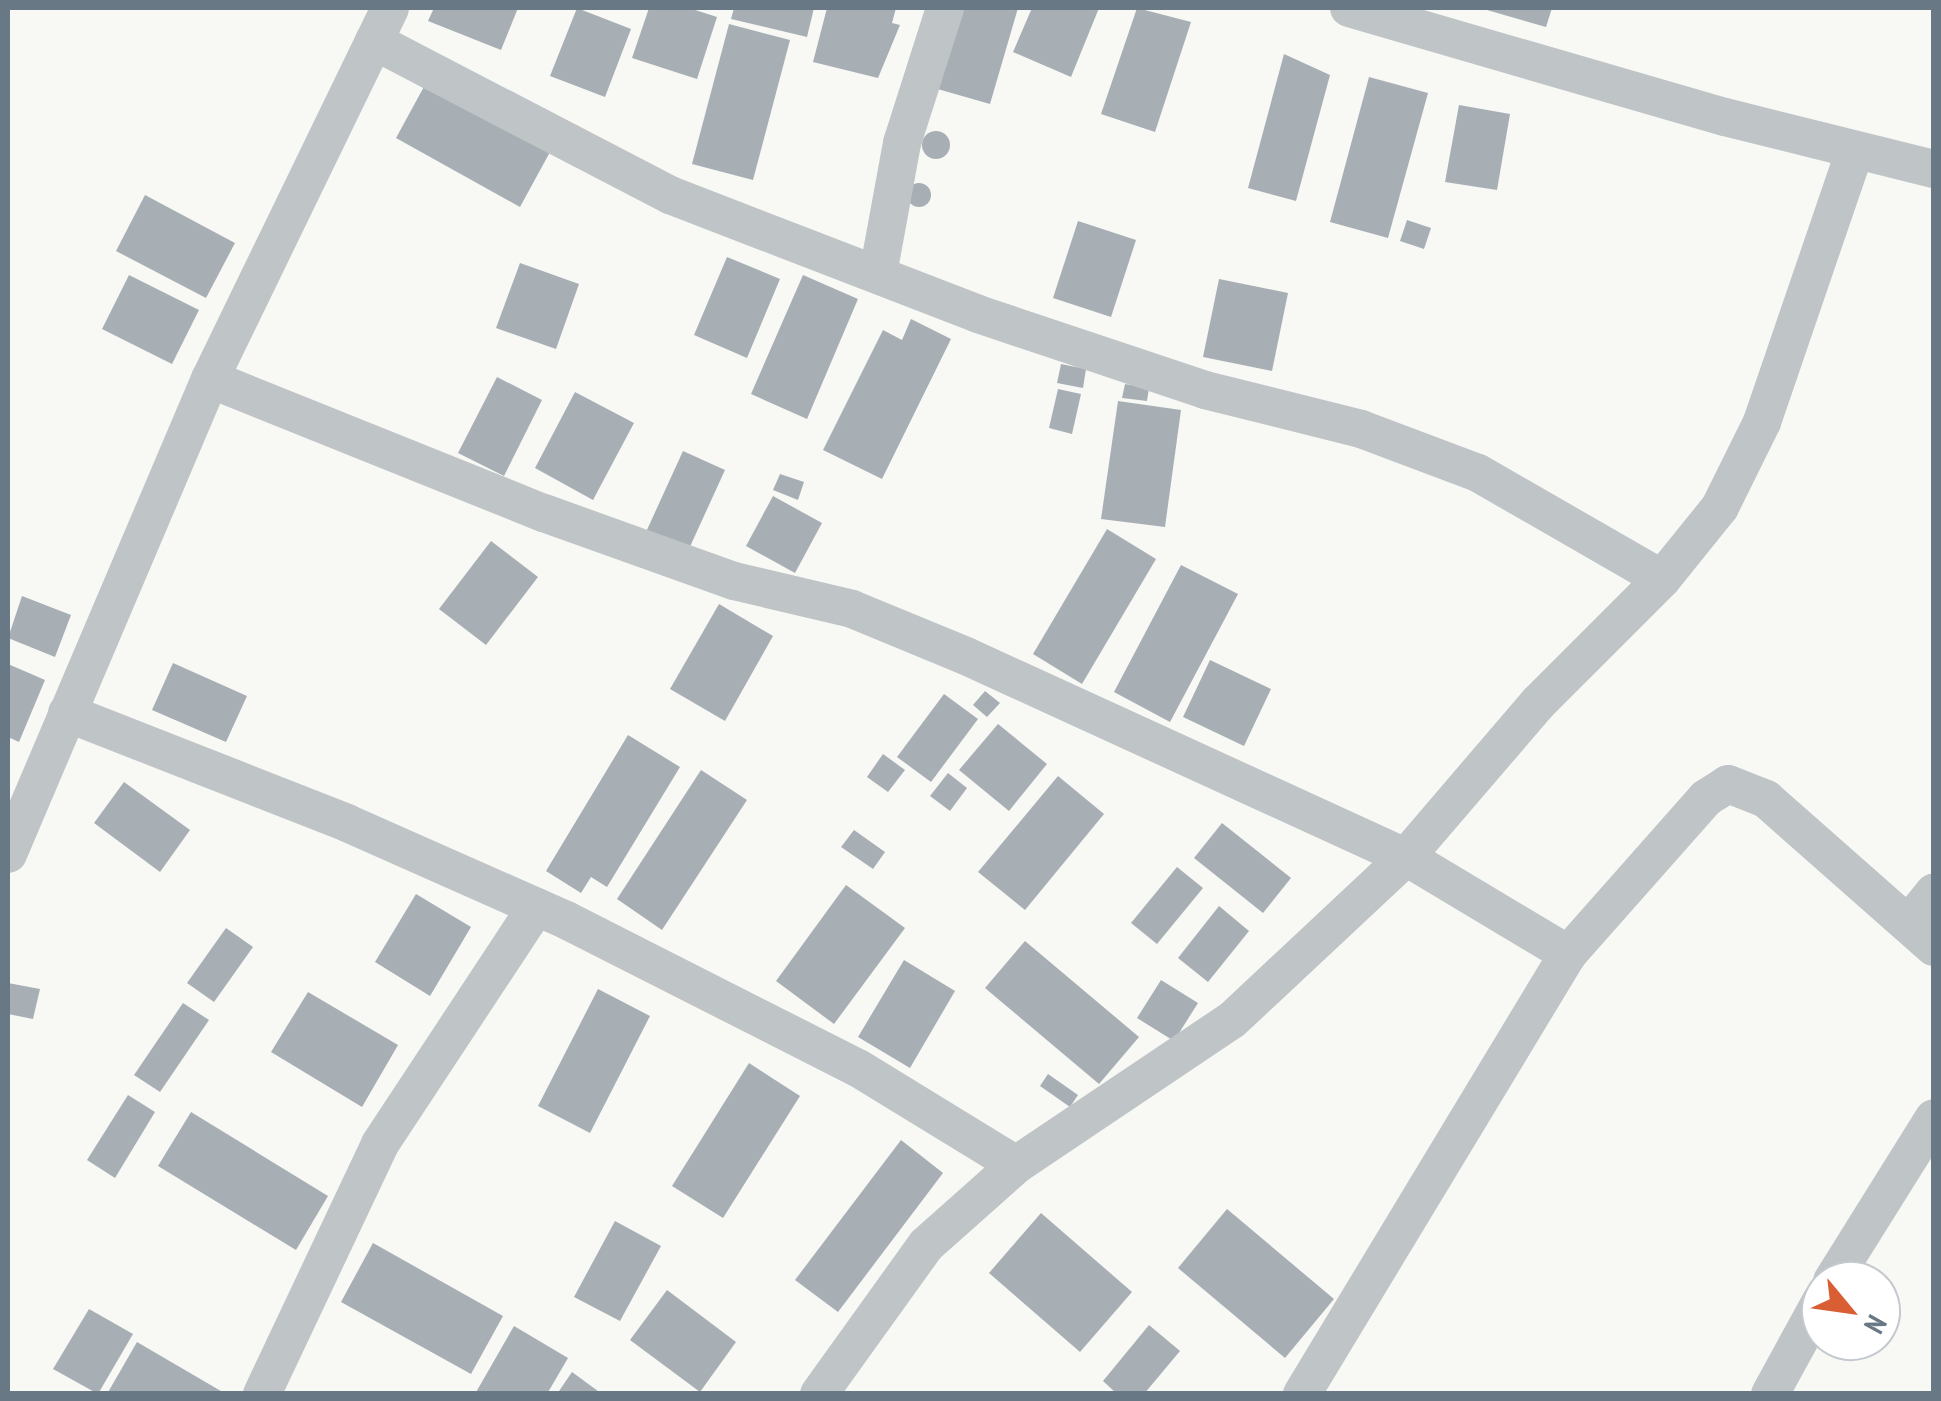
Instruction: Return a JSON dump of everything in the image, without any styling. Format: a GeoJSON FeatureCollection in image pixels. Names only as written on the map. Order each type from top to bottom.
{"type":"FeatureCollection","features":[{"type":"Feature","properties":{"kind":"street"},"geometry":{"type":"LineString","coordinates":[[878,274],[902,143],[945,8]]}},
{"type":"Feature","properties":{"kind":"street"},"geometry":{"type":"LineString","coordinates":[[1349,8],[1934,169]]}},
{"type":"Feature","properties":{"kind":"street"},"geometry":{"type":"LineString","coordinates":[[8,854],[210,380],[382,24],[670,194],[878,274],[1205,390],[1361,429],[1478,473],[1662,578]]}},
{"type":"Feature","properties":{"kind":"street"},"geometry":{"type":"LineString","coordinates":[[819,1394],[926,1245],[1016,1165],[1232,1020],[1406,857],[1540,702],[1662,578],[1720,508],[1762,422],[1856,150]]}},
{"type":"Feature","properties":{"kind":"street"},"geometry":{"type":"LineString","coordinates":[[210,380],[699,569],[852,608],[1406,857],[1568,954]]}},
{"type":"Feature","properties":{"kind":"street"},"geometry":{"type":"LineString","coordinates":[[67,713],[348,823],[536,906],[858,1068],[1016,1165]]}},
{"type":"Feature","properties":{"kind":"street"},"geometry":{"type":"LineString","coordinates":[[1302,1394],[1568,954],[1706,798],[1728,784],[1766,798],[1922,934],[1934,892]]}},
{"type":"Feature","properties":{"kind":"street"},"geometry":{"type":"LineString","coordinates":[[262,1394],[380,1144],[536,906]]}},
{"type":"Feature","properties":{"kind":"street"},"geometry":{"type":"LineString","coordinates":[[1845,1261],[1934,1118]]}},
{"type":"Feature","properties":{"kind":"street"},"geometry":{"type":"LineString","coordinates":[[1770,1394],[1801,1337]]}},
{"type":"Feature","properties":{"kind":"building"},"geometry":{"type":"Polygon","coordinates":[[[434,8],[518,8],[501,50],[428,21],[434,8]]]}},
{"type":"Feature","properties":{"kind":"building"},"geometry":{"type":"Polygon","coordinates":[[[577,8],[631,29],[605,97],[550,76],[577,8]]]}},
{"type":"Feature","properties":{"kind":"building"},"geometry":{"type":"Polygon","coordinates":[[[649,8],[689,8],[717,17],[697,79],[632,58],[649,8]]]}},
{"type":"Feature","properties":{"kind":"building"},"geometry":{"type":"Polygon","coordinates":[[[734,8],[814,8],[807,37],[731,19],[734,8]]]}},
{"type":"Feature","properties":{"kind":"building"},"geometry":{"type":"Polygon","coordinates":[[[827,8],[896,8],[892,23],[900,25],[878,78],[813,62],[827,8]]]}},
{"type":"Feature","properties":{"kind":"building"},"geometry":{"type":"Polygon","coordinates":[[[957,8],[1018,8],[990,104],[934,88],[957,8]]]}},
{"type":"Feature","properties":{"kind":"building"},"geometry":{"type":"Polygon","coordinates":[[[1032,8],[1099,8],[1071,77],[1013,52],[1032,8]]]}},
{"type":"Feature","properties":{"kind":"building"},"geometry":{"type":"Polygon","coordinates":[[[1137,8],[1191,22],[1155,132],[1101,114],[1137,8]]]}},
{"type":"Feature","properties":{"kind":"building"},"geometry":{"type":"Polygon","coordinates":[[[1480,8],[1552,8],[1546,27],[1480,8]]]}},
{"type":"Feature","properties":{"kind":"building"},"geometry":{"type":"Polygon","coordinates":[[[729,24],[790,40],[753,180],[692,164],[729,24]]]}},
{"type":"Feature","properties":{"kind":"building"},"geometry":{"type":"Polygon","coordinates":[[[1284,54],[1330,75],[1296,201],[1248,188],[1284,54]]]}},
{"type":"Feature","properties":{"kind":"building"},"geometry":{"type":"Polygon","coordinates":[[[1369,77],[1428,93],[1388,238],[1330,222],[1369,77]]]}},
{"type":"Feature","properties":{"kind":"building"},"geometry":{"type":"Polygon","coordinates":[[[426,83],[550,152],[520,207],[396,138],[426,83]]]}},
{"type":"Feature","properties":{"kind":"building"},"geometry":{"type":"Polygon","coordinates":[[[1459,105],[1510,114],[1497,190],[1445,182],[1459,105]]]}},
{"type":"Feature","properties":{"kind":"building"},"geometry":{"type":"Polygon","coordinates":[[[936,131],[946,135],[950,145],[946,155],[936,159],[926,155],[922,145],[926,135],[936,131]]]}},
{"type":"Feature","properties":{"kind":"building"},"geometry":{"type":"Polygon","coordinates":[[[919,183],[928,186],[928,204],[919,207],[910,204],[907,195],[910,186],[919,183]]]}},
{"type":"Feature","properties":{"kind":"building"},"geometry":{"type":"Polygon","coordinates":[[[145,195],[235,243],[206,298],[116,251],[145,195]]]}},
{"type":"Feature","properties":{"kind":"building"},"geometry":{"type":"Polygon","coordinates":[[[1407,220],[1431,228],[1424,249],[1400,241],[1407,220]]]}},
{"type":"Feature","properties":{"kind":"building"},"geometry":{"type":"Polygon","coordinates":[[[1078,221],[1136,240],[1111,317],[1053,298],[1078,221]]]}},
{"type":"Feature","properties":{"kind":"building"},"geometry":{"type":"Polygon","coordinates":[[[727,257],[780,279],[747,358],[694,335],[727,257]]]}},
{"type":"Feature","properties":{"kind":"building"},"geometry":{"type":"Polygon","coordinates":[[[520,263],[579,284],[556,349],[496,328],[520,263]]]}},
{"type":"Feature","properties":{"kind":"building"},"geometry":{"type":"Polygon","coordinates":[[[129,275],[199,310],[172,364],[102,329],[129,275]]]}},
{"type":"Feature","properties":{"kind":"building"},"geometry":{"type":"Polygon","coordinates":[[[803,275],[858,299],[807,419],[751,394],[803,275]]]}},
{"type":"Feature","properties":{"kind":"building"},"geometry":{"type":"Polygon","coordinates":[[[1219,279],[1288,293],[1272,371],[1203,357],[1219,279]]]}},
{"type":"Feature","properties":{"kind":"building"},"geometry":{"type":"Polygon","coordinates":[[[911,319],[951,339],[882,479],[823,450],[883,330],[902,340],[911,319]]]}},
{"type":"Feature","properties":{"kind":"building"},"geometry":{"type":"Polygon","coordinates":[[[1061,364],[1086,369],[1083,388],[1057,383],[1061,364]]]}},
{"type":"Feature","properties":{"kind":"building"},"geometry":{"type":"Polygon","coordinates":[[[497,377],[542,400],[504,476],[458,453],[497,377]]]}},
{"type":"Feature","properties":{"kind":"building"},"geometry":{"type":"Polygon","coordinates":[[[1125,384],[1149,388],[1147,401],[1122,398],[1125,384]]]}},
{"type":"Feature","properties":{"kind":"building"},"geometry":{"type":"Polygon","coordinates":[[[1058,389],[1081,394],[1072,434],[1049,428],[1058,389]]]}},
{"type":"Feature","properties":{"kind":"building"},"geometry":{"type":"Polygon","coordinates":[[[575,392],[634,423],[593,500],[535,468],[575,392]]]}},
{"type":"Feature","properties":{"kind":"building"},"geometry":{"type":"Polygon","coordinates":[[[1118,401],[1181,410],[1165,527],[1101,519],[1118,401]]]}},
{"type":"Feature","properties":{"kind":"building"},"geometry":{"type":"Polygon","coordinates":[[[683,451],[725,470],[688,551],[646,532],[683,451]]]}},
{"type":"Feature","properties":{"kind":"building"},"geometry":{"type":"Polygon","coordinates":[[[780,474],[804,482],[798,500],[773,490],[780,474]]]}},
{"type":"Feature","properties":{"kind":"building"},"geometry":{"type":"Polygon","coordinates":[[[773,496],[822,523],[795,573],[746,546],[773,496]]]}},
{"type":"Feature","properties":{"kind":"building"},"geometry":{"type":"Polygon","coordinates":[[[1107,529],[1156,559],[1082,684],[1033,654],[1107,529]]]}},
{"type":"Feature","properties":{"kind":"building"},"geometry":{"type":"Polygon","coordinates":[[[491,541],[538,577],[486,645],[439,609],[491,541]]]}},
{"type":"Feature","properties":{"kind":"building"},"geometry":{"type":"Polygon","coordinates":[[[1181,565],[1238,594],[1170,722],[1114,692],[1181,565]]]}},
{"type":"Feature","properties":{"kind":"building"},"geometry":{"type":"Polygon","coordinates":[[[22,596],[71,615],[55,657],[8,638],[22,596]]]}},
{"type":"Feature","properties":{"kind":"building"},"geometry":{"type":"Polygon","coordinates":[[[719,604],[773,636],[725,721],[670,689],[719,604]]]}},
{"type":"Feature","properties":{"kind":"building"},"geometry":{"type":"Polygon","coordinates":[[[1210,660],[1271,689],[1244,746],[1183,717],[1210,660]]]}},
{"type":"Feature","properties":{"kind":"building"},"geometry":{"type":"Polygon","coordinates":[[[173,663],[247,696],[226,742],[152,710],[173,663]]]}},
{"type":"Feature","properties":{"kind":"building"},"geometry":{"type":"Polygon","coordinates":[[[8,664],[45,680],[19,742],[8,737],[8,664]]]}},
{"type":"Feature","properties":{"kind":"building"},"geometry":{"type":"Polygon","coordinates":[[[985,691],[1000,703],[987,717],[973,705],[985,691]]]}},
{"type":"Feature","properties":{"kind":"building"},"geometry":{"type":"Polygon","coordinates":[[[944,694],[978,719],[931,782],[897,757],[944,694]]]}},
{"type":"Feature","properties":{"kind":"building"},"geometry":{"type":"Polygon","coordinates":[[[998,724],[1047,764],[1009,811],[959,770],[998,724]]]}},
{"type":"Feature","properties":{"kind":"building"},"geometry":{"type":"Polygon","coordinates":[[[628,735],[680,767],[607,887],[591,877],[581,893],[546,871],[628,735]]]}},
{"type":"Feature","properties":{"kind":"building"},"geometry":{"type":"Polygon","coordinates":[[[883,754],[905,770],[888,792],[867,777],[883,754]]]}},
{"type":"Feature","properties":{"kind":"building"},"geometry":{"type":"Polygon","coordinates":[[[701,770],[747,800],[662,930],[617,899],[701,770]]]}},
{"type":"Feature","properties":{"kind":"building"},"geometry":{"type":"Polygon","coordinates":[[[948,773],[967,788],[950,811],[930,796],[948,773]]]}},
{"type":"Feature","properties":{"kind":"building"},"geometry":{"type":"Polygon","coordinates":[[[1058,776],[1104,814],[1025,910],[978,872],[1058,776]]]}},
{"type":"Feature","properties":{"kind":"building"},"geometry":{"type":"Polygon","coordinates":[[[124,782],[190,830],[160,872],[94,823],[124,782]]]}},
{"type":"Feature","properties":{"kind":"building"},"geometry":{"type":"Polygon","coordinates":[[[1222,823],[1291,878],[1263,913],[1194,858],[1222,823]]]}},
{"type":"Feature","properties":{"kind":"building"},"geometry":{"type":"Polygon","coordinates":[[[854,830],[885,852],[873,869],[841,847],[854,830]]]}},
{"type":"Feature","properties":{"kind":"building"},"geometry":{"type":"Polygon","coordinates":[[[1177,867],[1203,888],[1157,944],[1131,923],[1177,867]]]}},
{"type":"Feature","properties":{"kind":"building"},"geometry":{"type":"Polygon","coordinates":[[[846,885],[905,928],[834,1024],[776,981],[846,885]]]}},
{"type":"Feature","properties":{"kind":"building"},"geometry":{"type":"Polygon","coordinates":[[[416,894],[471,927],[430,996],[375,962],[416,894]]]}},
{"type":"Feature","properties":{"kind":"building"},"geometry":{"type":"Polygon","coordinates":[[[1219,906],[1249,931],[1208,982],[1178,958],[1219,906]]]}},
{"type":"Feature","properties":{"kind":"building"},"geometry":{"type":"Polygon","coordinates":[[[226,928],[253,947],[214,1002],[187,983],[226,928]]]}},
{"type":"Feature","properties":{"kind":"building"},"geometry":{"type":"Polygon","coordinates":[[[1025,941],[1139,1037],[1099,1084],[985,988],[1025,941]]]}},
{"type":"Feature","properties":{"kind":"building"},"geometry":{"type":"Polygon","coordinates":[[[904,960],[955,991],[910,1068],[858,1037],[904,960]]]}},
{"type":"Feature","properties":{"kind":"building"},"geometry":{"type":"Polygon","coordinates":[[[1161,980],[1198,1003],[1174,1041],[1137,1018],[1161,980]]]}},
{"type":"Feature","properties":{"kind":"building"},"geometry":{"type":"Polygon","coordinates":[[[8,983],[40,989],[33,1019],[8,1014],[8,983]]]}},
{"type":"Feature","properties":{"kind":"building"},"geometry":{"type":"Polygon","coordinates":[[[598,989],[650,1016],[590,1133],[538,1106],[598,989]]]}},
{"type":"Feature","properties":{"kind":"building"},"geometry":{"type":"Polygon","coordinates":[[[308,992],[398,1045],[362,1107],[271,1052],[308,992]]]}},
{"type":"Feature","properties":{"kind":"building"},"geometry":{"type":"Polygon","coordinates":[[[183,1003],[209,1020],[160,1092],[134,1075],[183,1003]]]}},
{"type":"Feature","properties":{"kind":"building"},"geometry":{"type":"Polygon","coordinates":[[[749,1063],[800,1096],[723,1218],[672,1186],[749,1063]]]}},
{"type":"Feature","properties":{"kind":"building"},"geometry":{"type":"Polygon","coordinates":[[[1048,1074],[1078,1095],[1070,1107],[1040,1086],[1048,1074]]]}},
{"type":"Feature","properties":{"kind":"building"},"geometry":{"type":"Polygon","coordinates":[[[128,1095],[155,1112],[115,1178],[87,1160],[128,1095]]]}},
{"type":"Feature","properties":{"kind":"building"},"geometry":{"type":"Polygon","coordinates":[[[191,1112],[328,1196],[296,1250],[158,1166],[191,1112]]]}},
{"type":"Feature","properties":{"kind":"building"},"geometry":{"type":"Polygon","coordinates":[[[901,1140],[943,1173],[838,1312],[795,1280],[901,1140]]]}},
{"type":"Feature","properties":{"kind":"building"},"geometry":{"type":"Polygon","coordinates":[[[1227,1209],[1334,1299],[1285,1358],[1178,1268],[1227,1209]]]}},
{"type":"Feature","properties":{"kind":"building"},"geometry":{"type":"Polygon","coordinates":[[[1041,1213],[1132,1292],[1080,1352],[989,1273],[1041,1213]]]}},
{"type":"Feature","properties":{"kind":"building"},"geometry":{"type":"Polygon","coordinates":[[[615,1221],[661,1246],[620,1321],[574,1297],[615,1221]]]}},
{"type":"Feature","properties":{"kind":"building"},"geometry":{"type":"Polygon","coordinates":[[[373,1243],[503,1316],[471,1374],[341,1302],[373,1243]]]}},
{"type":"Feature","properties":{"kind":"building"},"geometry":{"type":"Polygon","coordinates":[[[667,1290],[736,1342],[700,1392],[630,1340],[667,1290]]]}},
{"type":"Feature","properties":{"kind":"building"},"geometry":{"type":"Polygon","coordinates":[[[89,1309],[133,1334],[98,1394],[53,1369],[89,1309]]]}},
{"type":"Feature","properties":{"kind":"building"},"geometry":{"type":"Polygon","coordinates":[[[1149,1325],[1180,1351],[1144,1394],[1117,1394],[1103,1381],[1149,1325]]]}},
{"type":"Feature","properties":{"kind":"building"},"geometry":{"type":"Polygon","coordinates":[[[514,1326],[568,1358],[547,1394],[475,1394],[514,1326]]]}},
{"type":"Feature","properties":{"kind":"building"},"geometry":{"type":"Polygon","coordinates":[[[137,1342],[226,1394],[107,1394],[137,1342]]]}},
{"type":"Feature","properties":{"kind":"building"},"geometry":{"type":"Polygon","coordinates":[[[572,1372],[602,1394],[557,1394],[572,1372]]]}}]}
